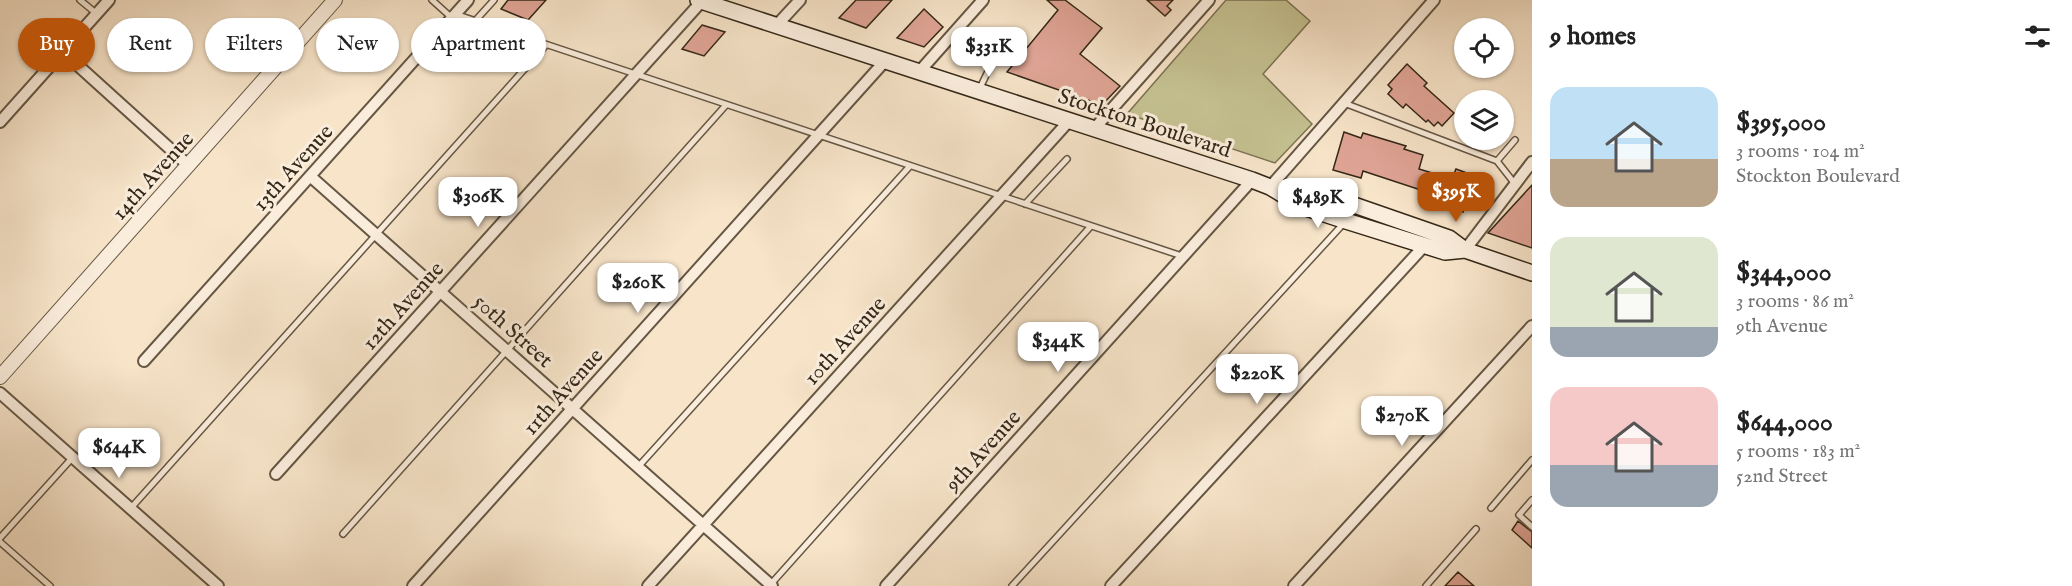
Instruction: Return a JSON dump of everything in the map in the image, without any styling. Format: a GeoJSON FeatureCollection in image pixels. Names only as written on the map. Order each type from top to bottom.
{"type":"FeatureCollection","features":[{"type":"Feature","properties":{"kind":"main road","name":"Stockton Boulevard"},"geometry":{"type":"LineString","coordinates":[[700,1],[1252,180],[1270,187],[1303,207],[1346,221],[1445,252],[1465,250]]}},
{"type":"Feature","properties":{"kind":"main road","name":"Stockton Boulevard"},"geometry":{"type":"LineString","coordinates":[[1270,187],[1305,188],[1449,238],[1465,250],[1528,269]]}},
{"type":"Feature","properties":{"kind":"street"},"geometry":{"type":"LineString","coordinates":[[93,18],[109,0]]}},
{"type":"Feature","properties":{"kind":"street","name":"14th Avenue"},"geometry":{"type":"LineString","coordinates":[[3,369],[335,0]]}},
{"type":"Feature","properties":{"kind":"street","name":"13th Avenue"},"geometry":{"type":"LineString","coordinates":[[144,361],[468,0]]}},
{"type":"Feature","properties":{"kind":"street"},"geometry":{"type":"LineString","coordinates":[[776,26],[800,0]]}},
{"type":"Feature","properties":{"kind":"street"},"geometry":{"type":"LineString","coordinates":[[919,72],[984,0]]}},
{"type":"Feature","properties":{"kind":"street"},"geometry":{"type":"LineString","coordinates":[[1094,129],[1209,0]]}},
{"type":"Feature","properties":{"kind":"street"},"geometry":{"type":"LineString","coordinates":[[1270,187],[1434,0]]}},
{"type":"Feature","properties":{"kind":"street","name":"12th Avenue"},"geometry":{"type":"LineString","coordinates":[[276,474],[700,1]]}},
{"type":"Feature","properties":{"kind":"street","name":"11th Avenue"},"geometry":{"type":"LineString","coordinates":[[413,586],[885,61]]}},
{"type":"Feature","properties":{"kind":"street"},"geometry":{"type":"LineString","coordinates":[[0,122],[45,72]]}},
{"type":"Feature","properties":{"kind":"street"},"geometry":{"type":"LineString","coordinates":[[85,72],[188,165]]}},
{"type":"Feature","properties":{"kind":"street","name":"10th Avenue"},"geometry":{"type":"LineString","coordinates":[[648,586],[1069,121]]}},
{"type":"Feature","properties":{"kind":"street"},"geometry":{"type":"LineString","coordinates":[[1465,250],[1532,162]]}},
{"type":"Feature","properties":{"kind":"street","name":"50th Street"},"geometry":{"type":"LineString","coordinates":[[310,176],[771,585]]}},
{"type":"Feature","properties":{"kind":"street","name":"9th Avenue"},"geometry":{"type":"LineString","coordinates":[[886,586],[1252,180]]}},
{"type":"Feature","properties":{"kind":"street"},"geometry":{"type":"LineString","coordinates":[[1112,586],[1425,244]]}},
{"type":"Feature","properties":{"kind":"street"},"geometry":{"type":"LineString","coordinates":[[1294,586],[1532,327]]}},
{"type":"Feature","properties":{"kind":"street"},"geometry":{"type":"LineString","coordinates":[[0,393],[218,586]]}},
{"type":"Feature","properties":{"kind":"lane"},"geometry":{"type":"LineString","coordinates":[[80,0],[97,14]]}},
{"type":"Feature","properties":{"kind":"lane"},"geometry":{"type":"LineString","coordinates":[[432,0],[439,2],[454,16],[462,18]]}},
{"type":"Feature","properties":{"kind":"lane"},"geometry":{"type":"LineString","coordinates":[[478,18],[494,0]]}},
{"type":"Feature","properties":{"kind":"lane"},"geometry":{"type":"LineString","coordinates":[[546,45],[1182,256]]}},
{"type":"Feature","properties":{"kind":"lane"},"geometry":{"type":"LineString","coordinates":[[978,92],[991,65]]}},
{"type":"Feature","properties":{"kind":"lane"},"geometry":{"type":"LineString","coordinates":[[131,508],[522,72]]}},
{"type":"Feature","properties":{"kind":"lane"},"geometry":{"type":"LineString","coordinates":[[1344,103],[1497,161],[1515,184]]}},
{"type":"Feature","properties":{"kind":"lane"},"geometry":{"type":"LineString","coordinates":[[343,534],[726,105]]}},
{"type":"Feature","properties":{"kind":"lane"},"geometry":{"type":"LineString","coordinates":[[1497,161],[1515,140]]}},
{"type":"Feature","properties":{"kind":"lane"},"geometry":{"type":"LineString","coordinates":[[1025,204],[1067,159]]}},
{"type":"Feature","properties":{"kind":"lane"},"geometry":{"type":"LineString","coordinates":[[638,467],[910,166]]}},
{"type":"Feature","properties":{"kind":"lane"},"geometry":{"type":"LineString","coordinates":[[1012,586],[1346,221]]}},
{"type":"Feature","properties":{"kind":"lane"},"geometry":{"type":"LineString","coordinates":[[771,585],[1091,226]]}},
{"type":"Feature","properties":{"kind":"lane"},"geometry":{"type":"LineString","coordinates":[[50,586],[0,540],[73,457]]}},
{"type":"Feature","properties":{"kind":"lane"},"geometry":{"type":"LineString","coordinates":[[1491,508],[1532,460]]}},
{"type":"Feature","properties":{"kind":"lane"},"geometry":{"type":"LineString","coordinates":[[1532,500],[1519,515],[1532,527]]}},
{"type":"Feature","properties":{"kind":"lane"},"geometry":{"type":"LineString","coordinates":[[1426,586],[1476,530]]}},
{"type":"Feature","properties":{"kind":"shaded area"},"geometry":{"type":"Polygon","coordinates":[[[1226,0],[1286,0],[1310,21],[1263,74],[1312,124],[1275,163],[1127,114],[1226,0]]]}},
{"type":"Feature","properties":{"kind":"building"},"geometry":{"type":"Polygon","coordinates":[[[508,0],[546,0],[530,18],[523,18],[501,9],[508,0]]]}},
{"type":"Feature","properties":{"kind":"building"},"geometry":{"type":"Polygon","coordinates":[[[856,0],[892,0],[866,28],[839,18],[856,0]]]}},
{"type":"Feature","properties":{"kind":"building"},"geometry":{"type":"Polygon","coordinates":[[[1047,0],[1065,0],[1102,28],[1080,54],[1120,86],[1102,105],[1007,72],[1058,10],[1047,0]]]}},
{"type":"Feature","properties":{"kind":"building"},"geometry":{"type":"Polygon","coordinates":[[[1147,0],[1173,0],[1167,6],[1171,10],[1165,16],[1147,0]]]}},
{"type":"Feature","properties":{"kind":"building"},"geometry":{"type":"Polygon","coordinates":[[[924,9],[943,27],[924,47],[897,38],[924,9]]]}},
{"type":"Feature","properties":{"kind":"building"},"geometry":{"type":"Polygon","coordinates":[[[702,25],[725,32],[704,56],[682,49],[702,25]]]}},
{"type":"Feature","properties":{"kind":"building"},"geometry":{"type":"Polygon","coordinates":[[[1407,64],[1427,83],[1424,86],[1454,113],[1442,126],[1438,122],[1434,126],[1406,104],[1403,108],[1388,94],[1392,89],[1388,85],[1407,64]]]}},
{"type":"Feature","properties":{"kind":"building"},"geometry":{"type":"Polygon","coordinates":[[[1344,132],[1361,138],[1363,133],[1406,146],[1404,149],[1423,155],[1419,169],[1452,179],[1456,169],[1475,176],[1463,212],[1434,202],[1436,195],[1363,171],[1361,178],[1333,170],[1344,132]]]}},
{"type":"Feature","properties":{"kind":"building"},"geometry":{"type":"Polygon","coordinates":[[[1532,185],[1532,248],[1488,233],[1532,185]]]}},
{"type":"Feature","properties":{"kind":"building"},"geometry":{"type":"Polygon","coordinates":[[[1518,521],[1532,532],[1532,548],[1512,530],[1518,521]]]}},
{"type":"Feature","properties":{"kind":"building"},"geometry":{"type":"Polygon","coordinates":[[[1458,572],[1474,586],[1445,586],[1458,572]]]}}]}
